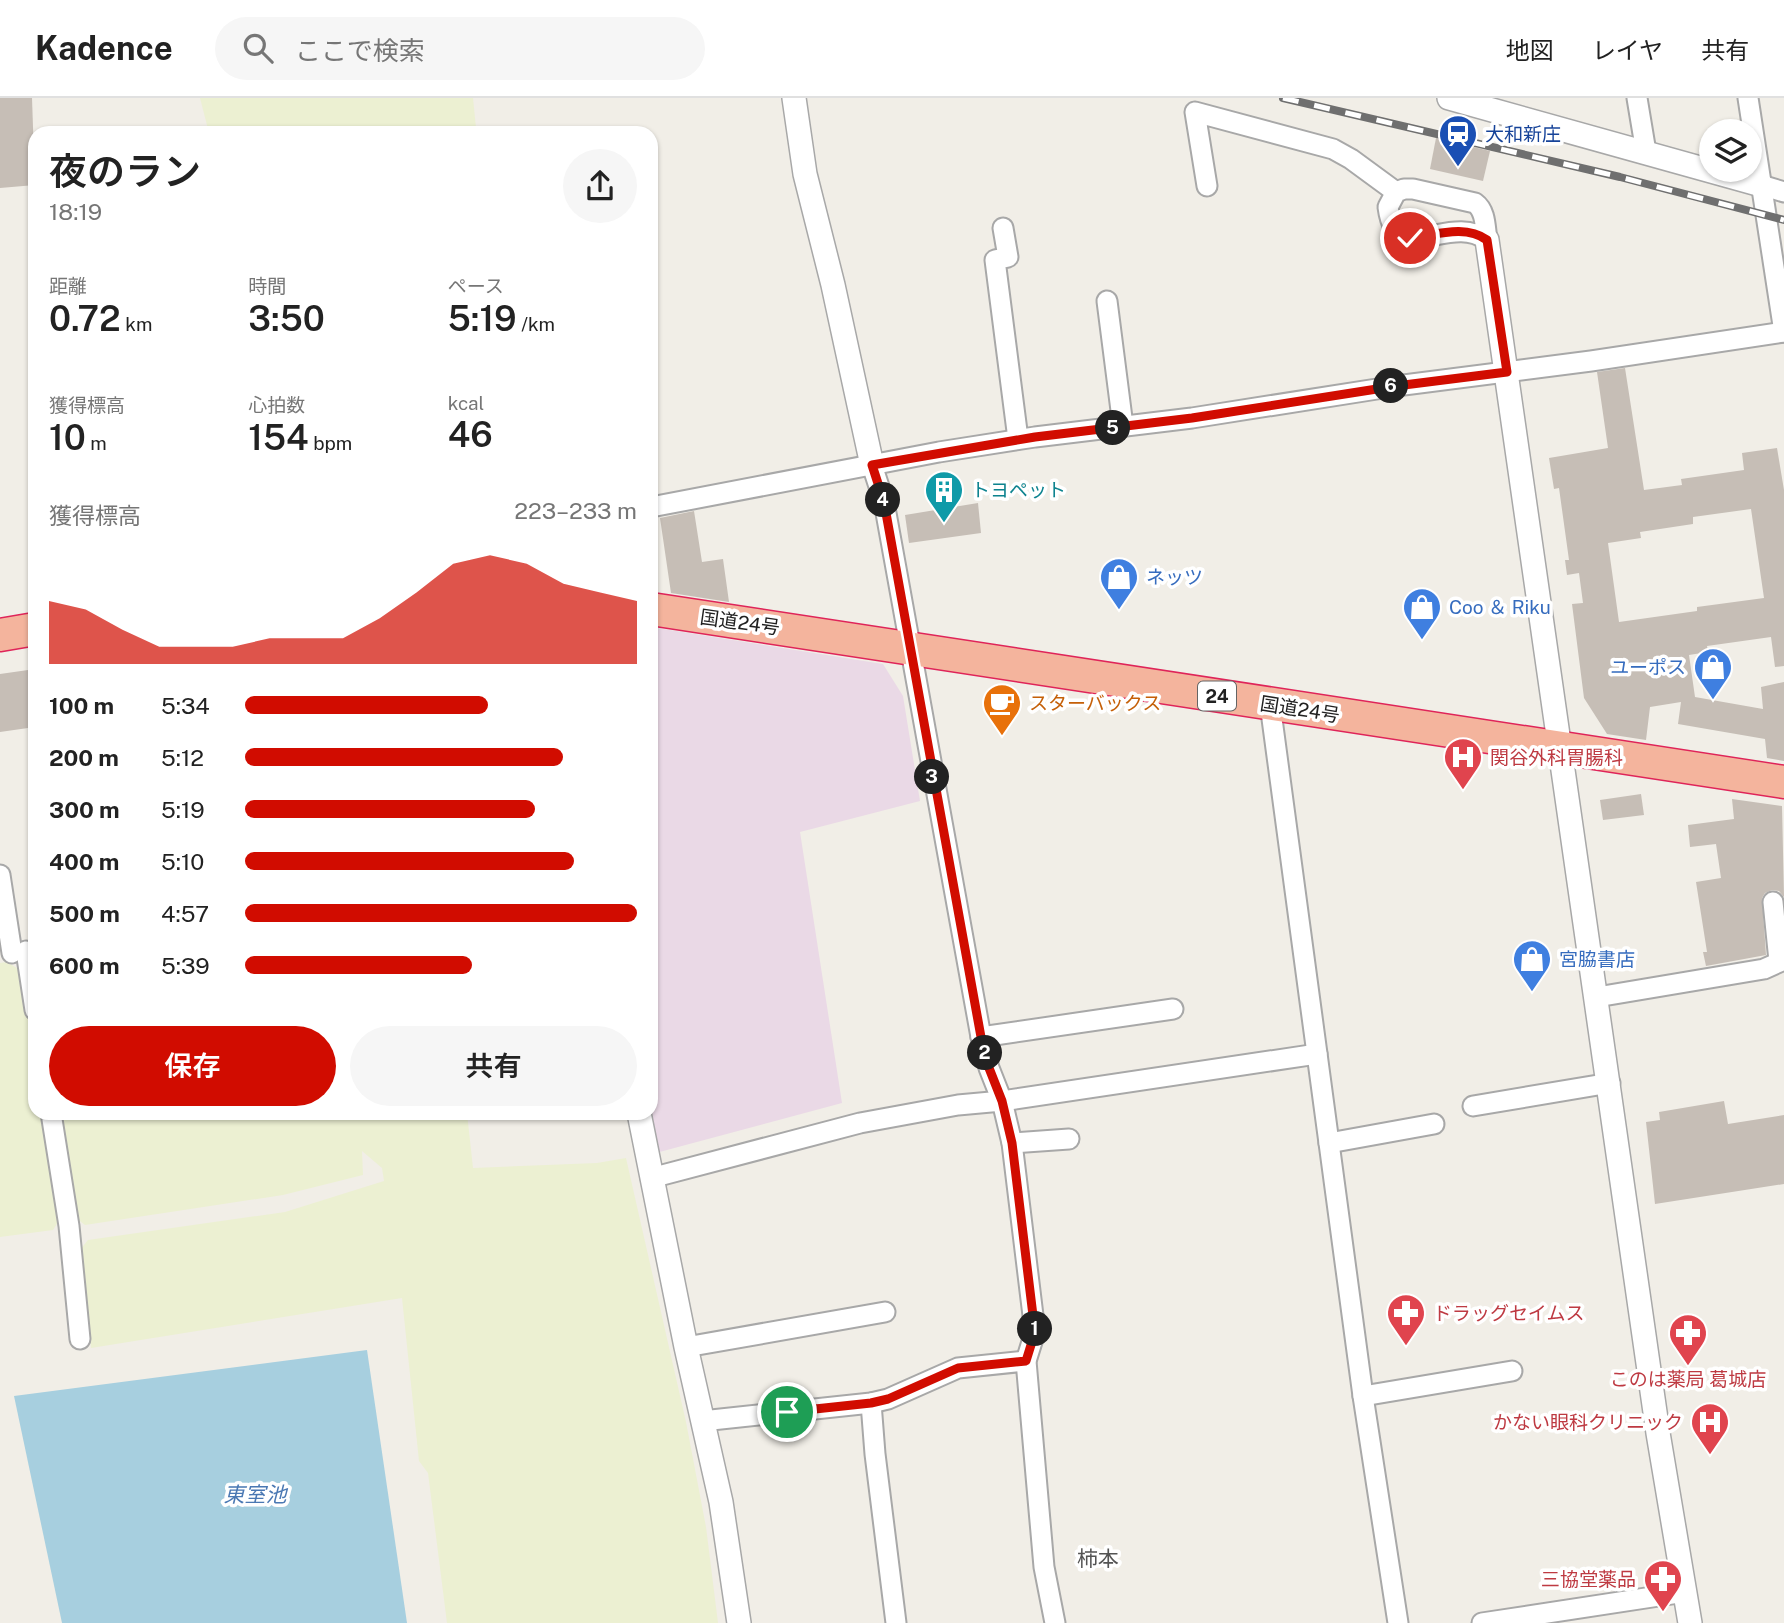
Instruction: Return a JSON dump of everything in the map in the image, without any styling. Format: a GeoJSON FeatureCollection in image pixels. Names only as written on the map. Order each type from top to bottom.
{"type":"FeatureCollection","features":[{"type":"Feature","properties":{"kind":"highway","name":"国道24号"},"geometry":{"type":"LineString","coordinates":[[658,610],[1784,782]]}},
{"type":"Feature","properties":{"kind":"highway"},"geometry":{"type":"LineString","coordinates":[[0,635],[28,630]]}},
{"type":"Feature","properties":{"kind":"street"},"geometry":{"type":"LineString","coordinates":[[794,98],[805,174],[833,285],[872,465],[884,502],[981,1037],[1002,1101],[1012,1143],[1035,1332],[1026,1361],[1044,1567],[1055,1623]]}},
{"type":"Feature","properties":{"kind":"street"},"geometry":{"type":"LineString","coordinates":[[1449,98],[1784,192]]}},
{"type":"Feature","properties":{"kind":"street"},"geometry":{"type":"LineString","coordinates":[[1637,98],[1646,152]]}},
{"type":"Feature","properties":{"kind":"street"},"geometry":{"type":"LineString","coordinates":[[658,506],[1018,439],[1192,418],[1396,386],[1784,332],[1748,98]]}},
{"type":"Feature","properties":{"kind":"street"},"geometry":{"type":"LineString","coordinates":[[1208,187],[1195,112],[1333,149],[1396,192]]}},
{"type":"Feature","properties":{"kind":"street"},"geometry":{"type":"LineString","coordinates":[[1487,240],[1478,233],[1464,231],[1410,238],[1401,236],[1394,231],[1388,207],[1396,192],[1404,189],[1475,203],[1483,215],[1487,240],[1507,372],[1560,749],[1610,1083],[1658,1433],[1690,1623]]}},
{"type":"Feature","properties":{"kind":"street"},"geometry":{"type":"LineString","coordinates":[[1003,228],[1008,257],[995,260],[1018,439]]}},
{"type":"Feature","properties":{"kind":"street"},"geometry":{"type":"LineString","coordinates":[[1107,301],[1123,426]]}},
{"type":"Feature","properties":{"kind":"street"},"geometry":{"type":"LineString","coordinates":[[1270,704],[1363,1396],[1398,1623]]}},
{"type":"Feature","properties":{"kind":"street"},"geometry":{"type":"LineString","coordinates":[[0,876],[28,986]]}},
{"type":"Feature","properties":{"kind":"street"},"geometry":{"type":"LineString","coordinates":[[1597,997],[1765,969],[1782,961],[1773,902]]}},
{"type":"Feature","properties":{"kind":"street"},"geometry":{"type":"LineString","coordinates":[[981,1037],[1173,1009]]}},
{"type":"Feature","properties":{"kind":"street"},"geometry":{"type":"LineString","coordinates":[[650,1178],[860,1123],[958,1105],[1002,1101],[1317,1054]]}},
{"type":"Feature","properties":{"kind":"street"},"geometry":{"type":"LineString","coordinates":[[1472,1106],[1610,1083]]}},
{"type":"Feature","properties":{"kind":"street"},"geometry":{"type":"LineString","coordinates":[[52,1120],[69,1226],[80,1339]]}},
{"type":"Feature","properties":{"kind":"street"},"geometry":{"type":"LineString","coordinates":[[640,1120],[686,1347],[722,1502],[739,1623]]}},
{"type":"Feature","properties":{"kind":"street"},"geometry":{"type":"LineString","coordinates":[[1329,1143],[1434,1124]]}},
{"type":"Feature","properties":{"kind":"street"},"geometry":{"type":"LineString","coordinates":[[1012,1143],[1069,1139]]}},
{"type":"Feature","properties":{"kind":"street"},"geometry":{"type":"LineString","coordinates":[[686,1347],[885,1312]]}},
{"type":"Feature","properties":{"kind":"street"},"geometry":{"type":"LineString","coordinates":[[702,1421],[871,1403],[888,1399],[958,1368],[1026,1361]]}},
{"type":"Feature","properties":{"kind":"street"},"geometry":{"type":"LineString","coordinates":[[1363,1396],[1512,1371]]}},
{"type":"Feature","properties":{"kind":"street"},"geometry":{"type":"LineString","coordinates":[[871,1403],[896,1623]]}},
{"type":"Feature","properties":{"kind":"street"},"geometry":{"type":"LineString","coordinates":[[1482,1623],[1685,1591]]}},
{"type":"Feature","properties":{"kind":"shaded area"},"geometry":{"type":"Polygon","coordinates":[[[658,628],[883,664],[903,696],[920,801],[800,832],[842,1103],[652,1154],[647,1120],[658,1120],[658,628]]]}},
{"type":"Feature","properties":{"kind":"green space"},"geometry":{"type":"Polygon","coordinates":[[[200,98],[473,98],[476,126],[207,126],[200,98]]]}},
{"type":"Feature","properties":{"kind":"green space"},"geometry":{"type":"Polygon","coordinates":[[[7,962],[25,973],[28,992],[28,1120],[49,1120],[60,1219],[53,1230],[0,1237],[0,963],[7,962]]]}},
{"type":"Feature","properties":{"kind":"green space"},"geometry":{"type":"Polygon","coordinates":[[[63,1120],[468,1120],[473,1168],[597,1163],[626,1158],[686,1422],[706,1527],[718,1623],[447,1623],[428,1473],[419,1461],[402,1298],[91,1348],[80,1250],[88,1240],[285,1212],[384,1181],[382,1168],[362,1151],[363,1175],[283,1195],[85,1225],[76,1218],[63,1120]]]}},
{"type":"Feature","properties":{"kind":"water","name":"東室池"},"geometry":{"type":"Polygon","coordinates":[[[367,1350],[407,1623],[62,1623],[14,1396],[367,1350]]]}},
{"type":"Feature","properties":{"kind":"building"},"geometry":{"type":"Polygon","coordinates":[[[0,98],[32,98],[33,126],[28,126],[28,186],[0,188],[0,98]]]}},
{"type":"Feature","properties":{"kind":"building"},"geometry":{"type":"Polygon","coordinates":[[[1436,138],[1490,151],[1483,181],[1430,169],[1436,138]]]}},
{"type":"Feature","properties":{"kind":"building"},"geometry":{"type":"Polygon","coordinates":[[[1625,368],[1644,490],[1682,485],[1681,479],[1744,470],[1742,453],[1777,448],[1784,490],[1784,666],[1775,667],[1771,637],[1707,646],[1708,652],[1689,655],[1695,697],[1763,709],[1761,687],[1784,682],[1784,761],[1767,758],[1765,739],[1678,724],[1681,702],[1650,707],[1646,740],[1607,734],[1584,698],[1572,604],[1583,603],[1579,573],[1567,575],[1565,560],[1569,560],[1559,488],[1554,489],[1549,458],[1608,448],[1597,372],[1625,368]],[[1751,509],[1693,517],[1693,524],[1640,532],[1641,538],[1608,543],[1619,622],[1764,598],[1751,509]]]}},
{"type":"Feature","properties":{"kind":"building","name":"トヨペット"},"geometry":{"type":"Polygon","coordinates":[[[978,503],[981,533],[909,543],[905,515],[978,503]]]}},
{"type":"Feature","properties":{"kind":"building"},"geometry":{"type":"Polygon","coordinates":[[[694,511],[702,562],[723,559],[729,602],[671,593],[660,518],[694,511]]]}},
{"type":"Feature","properties":{"kind":"building"},"geometry":{"type":"Polygon","coordinates":[[[28,670],[28,728],[0,732],[0,674],[28,670]]]}},
{"type":"Feature","properties":{"kind":"building"},"geometry":{"type":"Polygon","coordinates":[[[1641,794],[1644,815],[1603,820],[1600,800],[1641,794]]]}},
{"type":"Feature","properties":{"kind":"building"},"geometry":{"type":"Polygon","coordinates":[[[1732,799],[1782,806],[1784,897],[1779,891],[1772,890],[1762,898],[1766,955],[1706,966],[1703,952],[1707,952],[1696,882],[1721,878],[1716,844],[1690,847],[1688,825],[1734,819],[1732,799]]]}},
{"type":"Feature","properties":{"kind":"building"},"geometry":{"type":"Polygon","coordinates":[[[1724,1101],[1728,1124],[1784,1115],[1784,1184],[1655,1204],[1646,1122],[1660,1120],[1659,1112],[1724,1101]]]}},
{"type":"Feature","properties":{"kind":"railway"},"geometry":{"type":"LineString","coordinates":[[1283,98],[1620,177],[1784,220]]}},
{"type":"Feature","properties":{"kind":"place","name":"大和新庄"},"geometry":{"type":"Point","coordinates":[1458,168]}},
{"type":"Feature","properties":{"kind":"place","name":"トヨペット"},"geometry":{"type":"Point","coordinates":[944,524]}},
{"type":"Feature","properties":{"kind":"place","name":"ネッツ"},"geometry":{"type":"Point","coordinates":[1119,611]}},
{"type":"Feature","properties":{"kind":"place","name":"Coo ＆ Riku"},"geometry":{"type":"Point","coordinates":[1422,641]}},
{"type":"Feature","properties":{"kind":"place","name":"ユーポス"},"geometry":{"type":"Point","coordinates":[1713,701]}},
{"type":"Feature","properties":{"kind":"place","name":"スターバックス"},"geometry":{"type":"Point","coordinates":[1002,737]}},
{"type":"Feature","properties":{"kind":"place","name":"関谷外科胃腸科"},"geometry":{"type":"Point","coordinates":[1463,791]}},
{"type":"Feature","properties":{"kind":"place","name":"宮脇書店"},"geometry":{"type":"Point","coordinates":[1532,993]}},
{"type":"Feature","properties":{"kind":"place","name":"ドラッグセイムス"},"geometry":{"type":"Point","coordinates":[1406,1347]}},
{"type":"Feature","properties":{"kind":"place","name":"このは薬局 葛城店"},"geometry":{"type":"Point","coordinates":[1688,1367]}},
{"type":"Feature","properties":{"kind":"place","name":"かない眼科クリニック"},"geometry":{"type":"Point","coordinates":[1710,1456]}},
{"type":"Feature","properties":{"kind":"place","name":"三協堂薬品"},"geometry":{"type":"Point","coordinates":[1663,1613]}},
{"type":"Feature","properties":{"kind":"district","name":"柿本"},"geometry":{"type":"Point","coordinates":[1098,1558]}},
{"type":"Feature","properties":{"kind":"route"},"geometry":{"type":"LineString","coordinates":[[787,1412],[871,1403],[888,1399],[958,1368],[1026,1361],[1035,1332],[1012,1143],[1002,1101],[981,1037],[934,790],[884,502],[872,465],[1035,437],[1192,418],[1396,386],[1507,372],[1487,240],[1471,231],[1410,238]]}}]}
